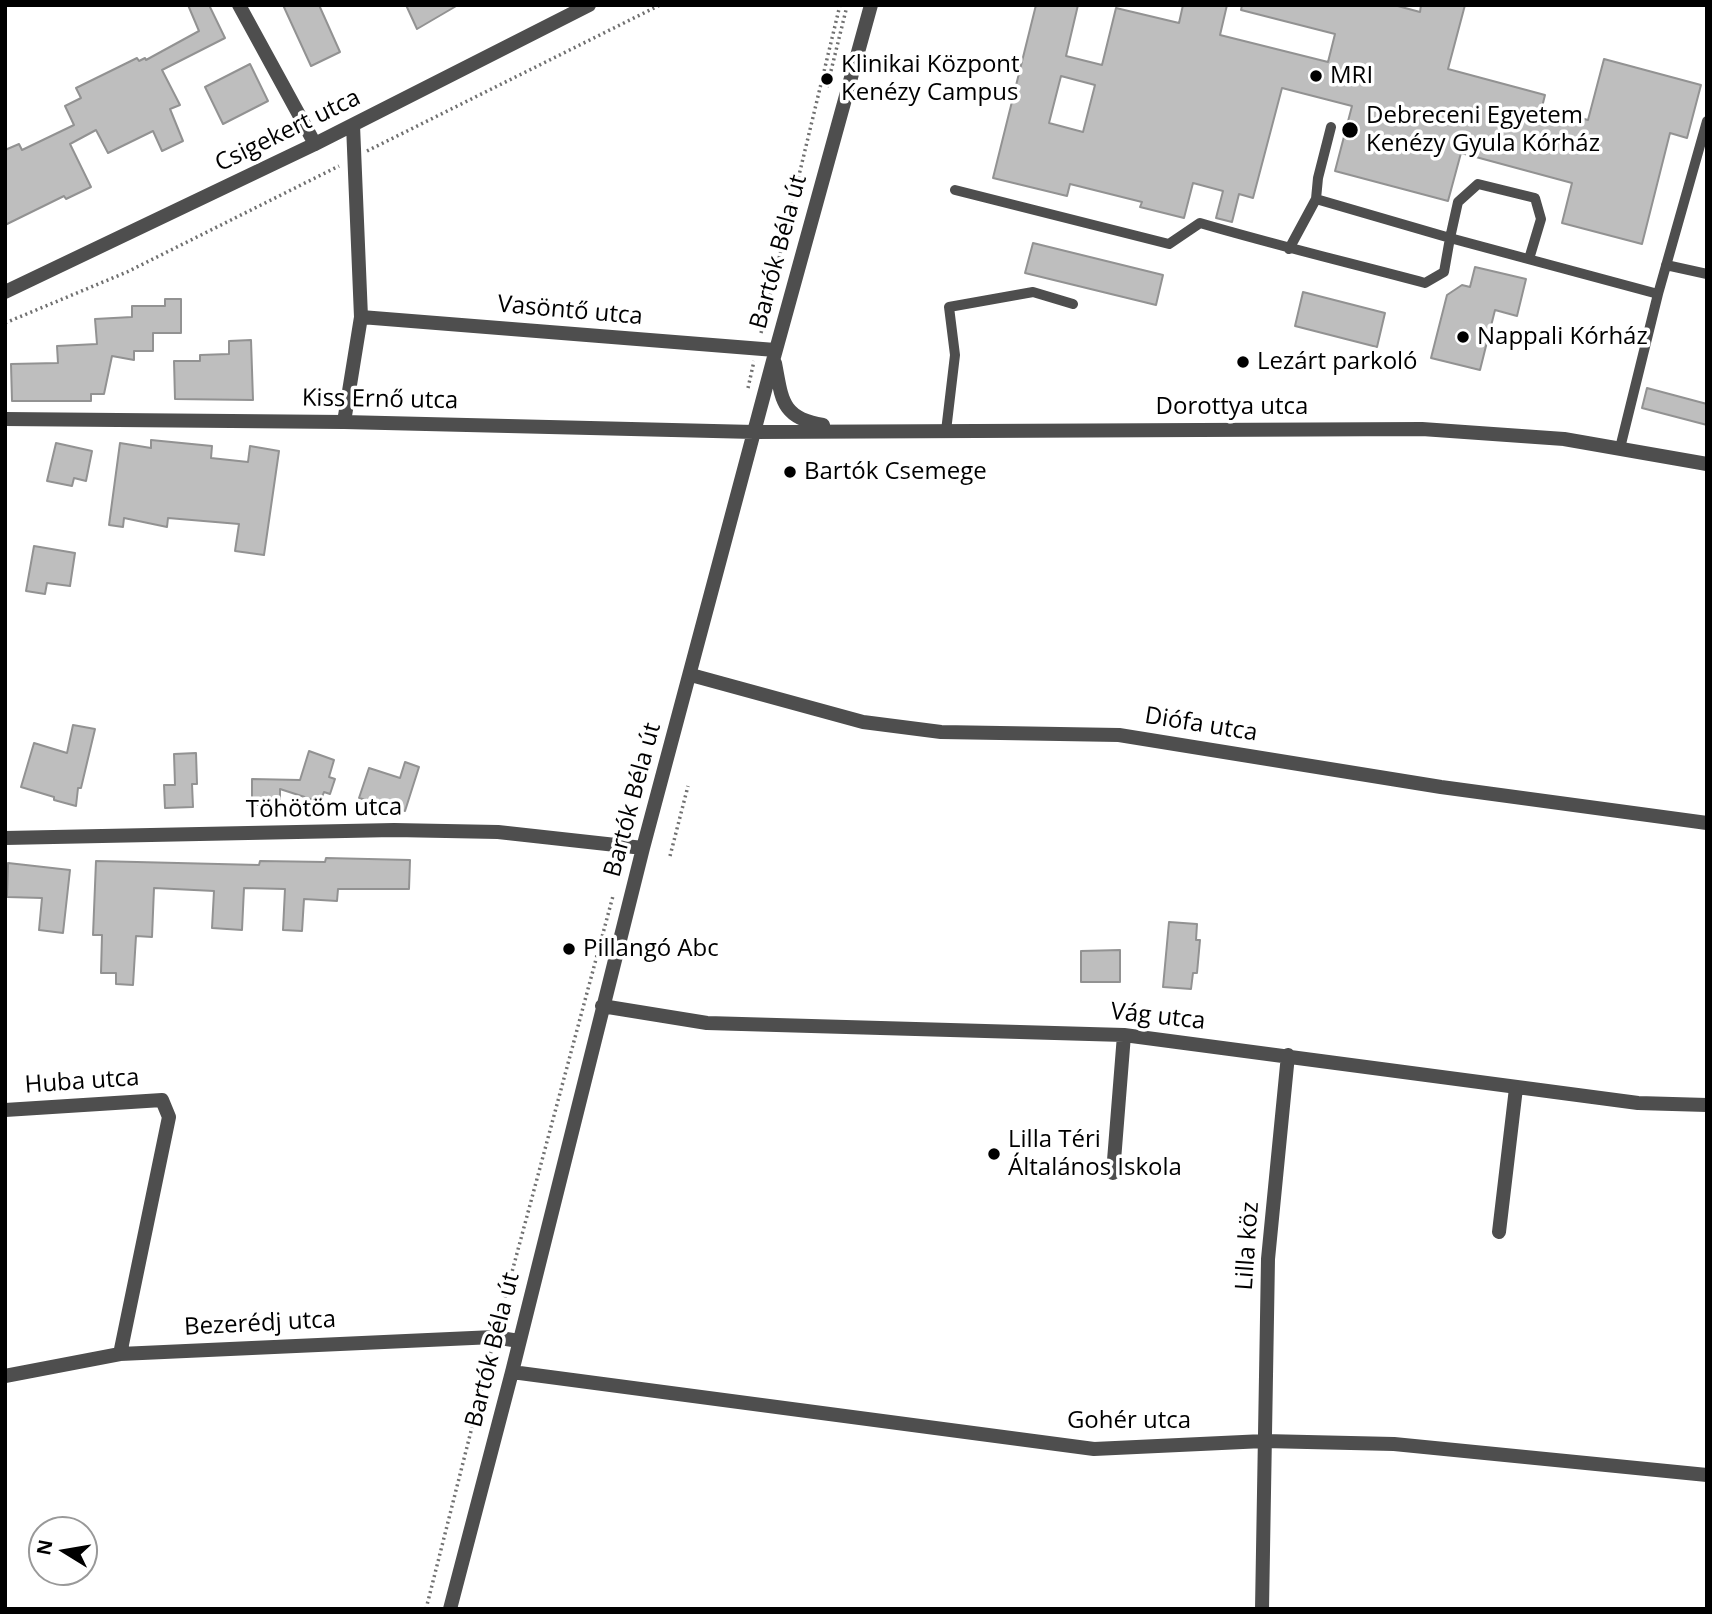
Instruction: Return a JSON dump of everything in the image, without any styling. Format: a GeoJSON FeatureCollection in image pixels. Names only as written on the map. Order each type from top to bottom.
{"type":"FeatureCollection","features":[{"type":"Feature","properties":{"kind":"street"},"geometry":{"type":"LineString","coordinates":[[239,5],[315,144]]}},
{"type":"Feature","properties":{"kind":"street","name":"Csigekert utca"},"geometry":{"type":"LineString","coordinates":[[5,292],[315,144],[589,5]]}},
{"type":"Feature","properties":{"kind":"street","name":"Bartók Béla út"},"geometry":{"type":"LineString","coordinates":[[450,1609],[643,848],[871,5]]}},
{"type":"Feature","properties":{"kind":"street"},"geometry":{"type":"LineString","coordinates":[[344,422],[361,317],[353,125]]}},
{"type":"Feature","properties":{"kind":"street","name":"Vasöntő utca"},"geometry":{"type":"LineString","coordinates":[[361,317],[757,349],[775,354]]}},
{"type":"Feature","properties":{"kind":"street"},"geometry":{"type":"LineString","coordinates":[[775,354],[783,400],[792,414],[807,422],[855,431]]}},
{"type":"Feature","properties":{"kind":"street","name":"Kiss Ernő utca"},"geometry":{"type":"LineString","coordinates":[[5,419],[344,422],[754,432]]}},
{"type":"Feature","properties":{"kind":"street","name":"Dorottya utca"},"geometry":{"type":"LineString","coordinates":[[754,432],[1422,429],[1564,439],[1707,464]]}},
{"type":"Feature","properties":{"kind":"street","name":"Diófa utca"},"geometry":{"type":"LineString","coordinates":[[691,674],[863,722],[941,732],[1119,734],[1441,787],[1707,823]]}},
{"type":"Feature","properties":{"kind":"street","name":"Töhötöm utca"},"geometry":{"type":"LineString","coordinates":[[5,838],[407,831],[498,832],[643,848]]}},
{"type":"Feature","properties":{"kind":"street","name":"Vág utca"},"geometry":{"type":"LineString","coordinates":[[602,1006],[707,1023],[1124,1035],[1638,1103],[1707,1105]]}},
{"type":"Feature","properties":{"kind":"street"},"geometry":{"type":"LineString","coordinates":[[1112,1173],[1124,1035]]}},
{"type":"Feature","properties":{"kind":"street","name":"Lilla köz"},"geometry":{"type":"LineString","coordinates":[[1262,1609],[1268,1259],[1288,1055]]}},
{"type":"Feature","properties":{"kind":"street"},"geometry":{"type":"LineString","coordinates":[[1499,1232],[1516,1088]]}},
{"type":"Feature","properties":{"kind":"street","name":"Huba utca"},"geometry":{"type":"LineString","coordinates":[[5,1110],[162,1100],[169,1117],[120,1354]]}},
{"type":"Feature","properties":{"kind":"street","name":"Bezerédj utca"},"geometry":{"type":"LineString","coordinates":[[5,1376],[120,1354],[494,1337],[519,1341]]}},
{"type":"Feature","properties":{"kind":"street","name":"Gohér utca"},"geometry":{"type":"LineString","coordinates":[[512,1372],[1094,1449],[1264,1441],[1394,1444],[1707,1475]]}},
{"type":"Feature","properties":{"kind":"lane"},"geometry":{"type":"LineString","coordinates":[[1620,448],[1658,294],[1707,121]]}},
{"type":"Feature","properties":{"kind":"lane"},"geometry":{"type":"LineString","coordinates":[[1289,249],[1316,199],[1318,178],[1331,127]]}},
{"type":"Feature","properties":{"kind":"lane"},"geometry":{"type":"LineString","coordinates":[[955,190],[1169,244],[1200,223],[1289,249],[1326,256],[1425,283],[1444,272],[1458,202],[1478,184],[1535,198],[1541,219],[1529,259]]}},
{"type":"Feature","properties":{"kind":"lane"},"geometry":{"type":"LineString","coordinates":[[1316,199],[1658,294]]}},
{"type":"Feature","properties":{"kind":"lane"},"geometry":{"type":"LineString","coordinates":[[1667,265],[1707,274]]}},
{"type":"Feature","properties":{"kind":"lane"},"geometry":{"type":"LineString","coordinates":[[946,431],[955,355],[949,307],[1034,292],[1073,304]]}},
{"type":"Feature","properties":{"kind":"path"},"geometry":{"type":"LineString","coordinates":[[5,323],[127,272],[660,5]]}},
{"type":"Feature","properties":{"kind":"path"},"geometry":{"type":"LineString","coordinates":[[746,396],[840,5]]}},
{"type":"Feature","properties":{"kind":"path"},"geometry":{"type":"LineString","coordinates":[[827,87],[846,10]]}},
{"type":"Feature","properties":{"kind":"path"},"geometry":{"type":"LineString","coordinates":[[670,856],[688,786]]}},
{"type":"Feature","properties":{"kind":"path"},"geometry":{"type":"LineString","coordinates":[[426,1609],[494,1337],[613,895]]}},
{"type":"Feature","properties":{"kind":"building"},"geometry":{"type":"Polygon","coordinates":[[[188,5],[209,5],[225,38],[162,70],[180,105],[170,109],[183,141],[162,151],[153,131],[108,153],[96,130],[70,144],[91,187],[66,199],[64,196],[5,225],[5,150],[19,144],[22,150],[74,125],[65,106],[81,98],[76,88],[137,58],[139,61],[145,58],[146,60],[199,31],[188,5]]]}},
{"type":"Feature","properties":{"kind":"building"},"geometry":{"type":"Polygon","coordinates":[[[283,5],[319,5],[340,52],[311,66],[283,5]]]}},
{"type":"Feature","properties":{"kind":"building"},"geometry":{"type":"Polygon","coordinates":[[[406,5],[458,5],[417,29],[406,5]]]}},
{"type":"Feature","properties":{"kind":"building"},"geometry":{"type":"Polygon","coordinates":[[[1036,5],[1078,5],[1066,56],[1102,65],[1116,8],[1179,23],[1183,5],[1227,5],[1220,35],[1328,62],[1335,34],[1241,10],[1242,5],[1394,5],[1420,12],[1421,5],[1465,5],[1448,69],[1545,95],[1542,107],[1588,120],[1604,59],[1701,85],[1687,138],[1670,133],[1642,244],[1562,223],[1572,183],[1461,153],[1448,201],[1335,171],[1352,106],[1282,88],[1253,198],[1239,194],[1232,222],[1216,218],[1223,191],[1193,183],[1184,218],[1140,207],[1142,202],[1070,184],[1067,196],[993,178],[1036,5]],[[1061,76],[1049,123],[1083,132],[1095,85],[1061,76]]]}},
{"type":"Feature","properties":{"kind":"building"},"geometry":{"type":"Polygon","coordinates":[[[250,64],[268,101],[223,124],[205,87],[250,64]]]}},
{"type":"Feature","properties":{"kind":"building"},"geometry":{"type":"Polygon","coordinates":[[[1033,243],[1163,275],[1156,305],[1025,273],[1033,243]]]}},
{"type":"Feature","properties":{"kind":"building","name":"Nappali Kórház"},"geometry":{"type":"Polygon","coordinates":[[[1475,267],[1526,279],[1517,316],[1495,310],[1480,370],[1431,358],[1447,295],[1462,285],[1470,287],[1475,267]]]}},
{"type":"Feature","properties":{"kind":"building"},"geometry":{"type":"Polygon","coordinates":[[[1303,292],[1385,313],[1377,347],[1295,326],[1303,292]]]}},
{"type":"Feature","properties":{"kind":"building"},"geometry":{"type":"Polygon","coordinates":[[[165,299],[181,299],[181,333],[153,333],[153,351],[134,351],[134,360],[112,356],[104,394],[91,394],[91,401],[12,401],[11,364],[58,363],[57,346],[97,344],[95,319],[132,317],[132,306],[165,306],[165,299]]]}},
{"type":"Feature","properties":{"kind":"building"},"geometry":{"type":"Polygon","coordinates":[[[251,340],[253,400],[175,399],[174,361],[200,361],[200,355],[229,354],[229,341],[251,340]]]}},
{"type":"Feature","properties":{"kind":"building"},"geometry":{"type":"Polygon","coordinates":[[[1647,388],[1707,404],[1707,425],[1642,408],[1647,388]]]}},
{"type":"Feature","properties":{"kind":"building"},"geometry":{"type":"Polygon","coordinates":[[[151,440],[212,446],[211,458],[248,462],[250,446],[279,451],[264,555],[235,551],[239,524],[168,518],[167,527],[124,518],[123,527],[109,525],[120,443],[151,448],[151,440]]]}},
{"type":"Feature","properties":{"kind":"building"},"geometry":{"type":"Polygon","coordinates":[[[56,443],[92,451],[86,481],[74,478],[72,486],[47,481],[56,443]]]}},
{"type":"Feature","properties":{"kind":"building"},"geometry":{"type":"Polygon","coordinates":[[[34,546],[75,553],[70,586],[47,583],[45,594],[26,591],[34,546]]]}},
{"type":"Feature","properties":{"kind":"building"},"geometry":{"type":"Polygon","coordinates":[[[73,725],[95,729],[81,788],[78,788],[76,806],[21,787],[34,743],[67,753],[73,725]]]}},
{"type":"Feature","properties":{"kind":"building"},"geometry":{"type":"Polygon","coordinates":[[[309,751],[334,760],[329,777],[335,779],[330,794],[324,792],[320,802],[280,789],[280,805],[252,805],[252,779],[300,780],[309,751]]]}},
{"type":"Feature","properties":{"kind":"building"},"geometry":{"type":"Polygon","coordinates":[[[196,753],[197,784],[192,784],[193,807],[165,808],[164,785],[175,785],[174,754],[196,753]]]}},
{"type":"Feature","properties":{"kind":"building"},"geometry":{"type":"Polygon","coordinates":[[[405,762],[419,767],[405,811],[359,798],[369,768],[400,778],[405,762]]]}},
{"type":"Feature","properties":{"kind":"building"},"geometry":{"type":"Polygon","coordinates":[[[326,858],[410,860],[409,889],[338,889],[337,901],[304,899],[302,931],[283,930],[285,889],[244,888],[242,930],[212,928],[214,891],[154,888],[152,937],[136,936],[133,985],[116,984],[116,973],[101,973],[102,935],[93,935],[96,861],[259,865],[260,861],[325,862],[326,858]]]}},
{"type":"Feature","properties":{"kind":"building"},"geometry":{"type":"Polygon","coordinates":[[[8,863],[70,870],[63,933],[39,930],[42,898],[7,897],[8,863]]]}},
{"type":"Feature","properties":{"kind":"building"},"geometry":{"type":"Polygon","coordinates":[[[1169,922],[1197,924],[1196,940],[1200,940],[1197,973],[1193,973],[1191,989],[1163,987],[1169,922]]]}},
{"type":"Feature","properties":{"kind":"building"},"geometry":{"type":"Polygon","coordinates":[[[1120,950],[1120,982],[1081,982],[1081,951],[1120,950]]]}},
{"type":"Feature","properties":{"kind":"place","name":"MRI"},"geometry":{"type":"Point","coordinates":[1316,76]}},
{"type":"Feature","properties":{"kind":"place","name":"Klinikai Központ Kenézy Campus"},"geometry":{"type":"Point","coordinates":[827,79]}},
{"type":"Feature","properties":{"kind":"place","name":"Debreceni Egyetem Kenézy Gyula Kórház"},"geometry":{"type":"Point","coordinates":[1350,130]}},
{"type":"Feature","properties":{"kind":"place","name":"Nappali Kórház"},"geometry":{"type":"Point","coordinates":[1463,337]}},
{"type":"Feature","properties":{"kind":"place","name":"Lezárt parkoló"},"geometry":{"type":"Point","coordinates":[1243,362]}},
{"type":"Feature","properties":{"kind":"place","name":"Bartók Csemege"},"geometry":{"type":"Point","coordinates":[790,472]}},
{"type":"Feature","properties":{"kind":"place","name":"Pillangó Abc"},"geometry":{"type":"Point","coordinates":[569,949]}},
{"type":"Feature","properties":{"kind":"place","name":"Lilla Téri Általános Iskola"},"geometry":{"type":"Point","coordinates":[994,1154]}}]}
